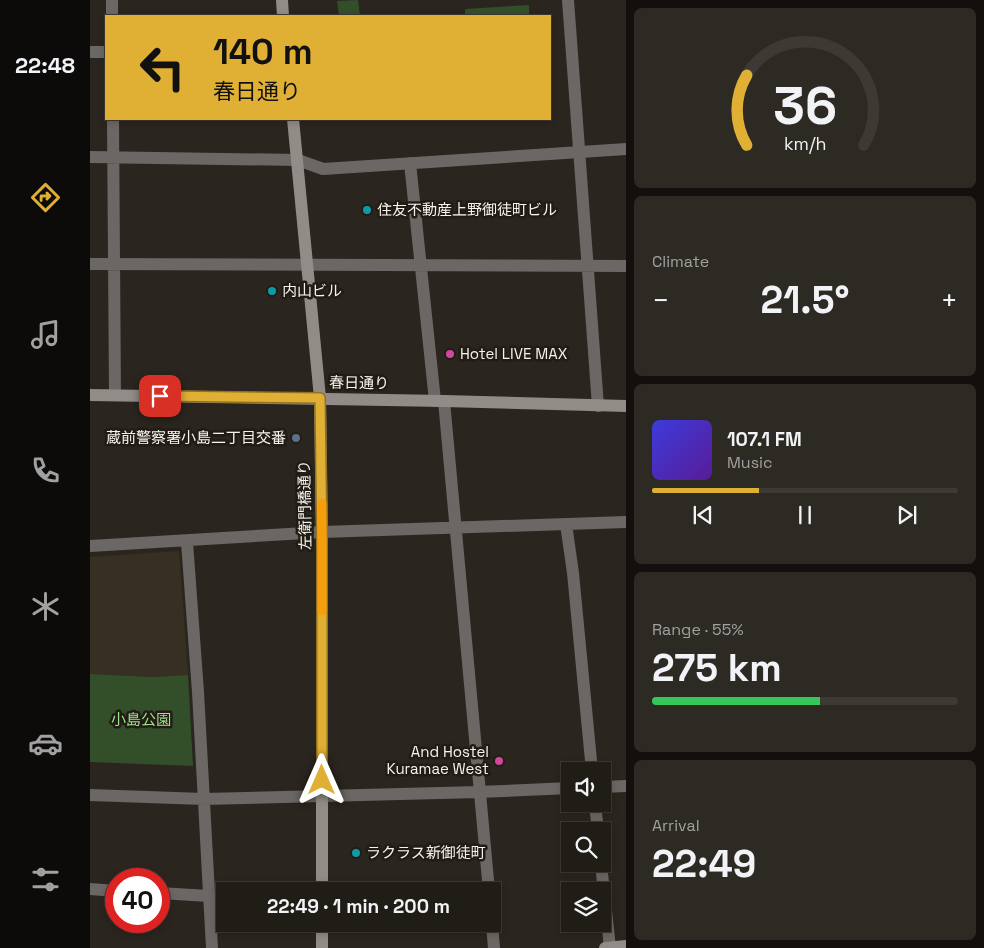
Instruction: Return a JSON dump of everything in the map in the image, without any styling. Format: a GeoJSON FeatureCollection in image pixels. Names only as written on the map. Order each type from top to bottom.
{"type":"FeatureCollection","features":[{"type":"Feature","properties":{"kind":"street"},"geometry":{"type":"LineString","coordinates":[[112,0],[112,15]]}},
{"type":"Feature","properties":{"kind":"street"},"geometry":{"type":"LineString","coordinates":[[282,0],[283,15]]}},
{"type":"Feature","properties":{"kind":"street"},"geometry":{"type":"LineString","coordinates":[[568,0],[598,406]]}},
{"type":"Feature","properties":{"kind":"street"},"geometry":{"type":"LineString","coordinates":[[90,52],[105,52]]}},
{"type":"Feature","properties":{"kind":"street"},"geometry":{"type":"LineString","coordinates":[[113,120],[115,395]]}},
{"type":"Feature","properties":{"kind":"street","name":"左衛門橋通り"},"geometry":{"type":"LineString","coordinates":[[293,120],[320,398],[322,882]]}},
{"type":"Feature","properties":{"kind":"street"},"geometry":{"type":"LineString","coordinates":[[90,157],[298,160],[323,169],[626,149]]}},
{"type":"Feature","properties":{"kind":"street"},"geometry":{"type":"LineString","coordinates":[[410,163],[421,265],[455,527],[488,882]]}},
{"type":"Feature","properties":{"kind":"street"},"geometry":{"type":"LineString","coordinates":[[90,264],[626,266]]}},
{"type":"Feature","properties":{"kind":"street","name":"春日通り"},"geometry":{"type":"LineString","coordinates":[[90,395],[320,398],[626,406]]}},
{"type":"Feature","properties":{"kind":"street"},"geometry":{"type":"LineString","coordinates":[[90,546],[187,542],[322,532],[626,522]]}},
{"type":"Feature","properties":{"kind":"street"},"geometry":{"type":"LineString","coordinates":[[566,524],[574,582],[591,762]]}},
{"type":"Feature","properties":{"kind":"street"},"geometry":{"type":"LineString","coordinates":[[187,542],[198,692],[212,948]]}},
{"type":"Feature","properties":{"kind":"street"},"geometry":{"type":"LineString","coordinates":[[611,787],[626,786]]}},
{"type":"Feature","properties":{"kind":"street"},"geometry":{"type":"LineString","coordinates":[[90,796],[204,798],[561,788]]}},
{"type":"Feature","properties":{"kind":"street"},"geometry":{"type":"LineString","coordinates":[[602,872],[610,948]]}},
{"type":"Feature","properties":{"kind":"street"},"geometry":{"type":"LineString","coordinates":[[90,889],[105,890]]}},
{"type":"Feature","properties":{"kind":"street"},"geometry":{"type":"LineString","coordinates":[[170,894],[209,896]]}},
{"type":"Feature","properties":{"kind":"street"},"geometry":{"type":"LineString","coordinates":[[322,932],[322,948]]}},
{"type":"Feature","properties":{"kind":"street"},"geometry":{"type":"LineString","coordinates":[[493,932],[494,948]]}},
{"type":"Feature","properties":{"kind":"street"},"geometry":{"type":"LineString","coordinates":[[605,948],[626,946]]}},
{"type":"Feature","properties":{"kind":"shaded area"},"geometry":{"type":"Polygon","coordinates":[[[179,551],[188,675],[153,677],[90,674],[90,557],[179,551]]]}},
{"type":"Feature","properties":{"kind":"green space"},"geometry":{"type":"Polygon","coordinates":[[[358,0],[360,15],[339,15],[337,1],[358,0]]]}},
{"type":"Feature","properties":{"kind":"green space"},"geometry":{"type":"Polygon","coordinates":[[[529,5],[529,15],[465,15],[465,9],[529,5]]]}},
{"type":"Feature","properties":{"kind":"green space","name":"小島公園"},"geometry":{"type":"Polygon","coordinates":[[[90,674],[153,677],[188,675],[193,766],[90,762],[90,674]]]}},
{"type":"Feature","properties":{"kind":"slow traffic"},"geometry":{"type":"LineString","coordinates":[[322,503],[322,611]]}},
{"type":"Feature","properties":{"kind":"place","name":"住友不動産上野御徒町ビル"},"geometry":{"type":"Point","coordinates":[367,210]}},
{"type":"Feature","properties":{"kind":"place","name":"内山ビル"},"geometry":{"type":"Point","coordinates":[272,291]}},
{"type":"Feature","properties":{"kind":"place","name":"Hotel LIVE MAX"},"geometry":{"type":"Point","coordinates":[450,354]}},
{"type":"Feature","properties":{"kind":"place","name":"蔵前警察署小島二丁目交番"},"geometry":{"type":"Point","coordinates":[296,438]}},
{"type":"Feature","properties":{"kind":"place","name":"And Hostel Kuramae West"},"geometry":{"type":"Point","coordinates":[499,761]}},
{"type":"Feature","properties":{"kind":"place","name":"ラクラス新御徒町"},"geometry":{"type":"Point","coordinates":[356,853]}},
{"type":"Feature","properties":{"kind":"route"},"geometry":{"type":"LineString","coordinates":[[160,396],[320,398],[322,780]]}}]}
